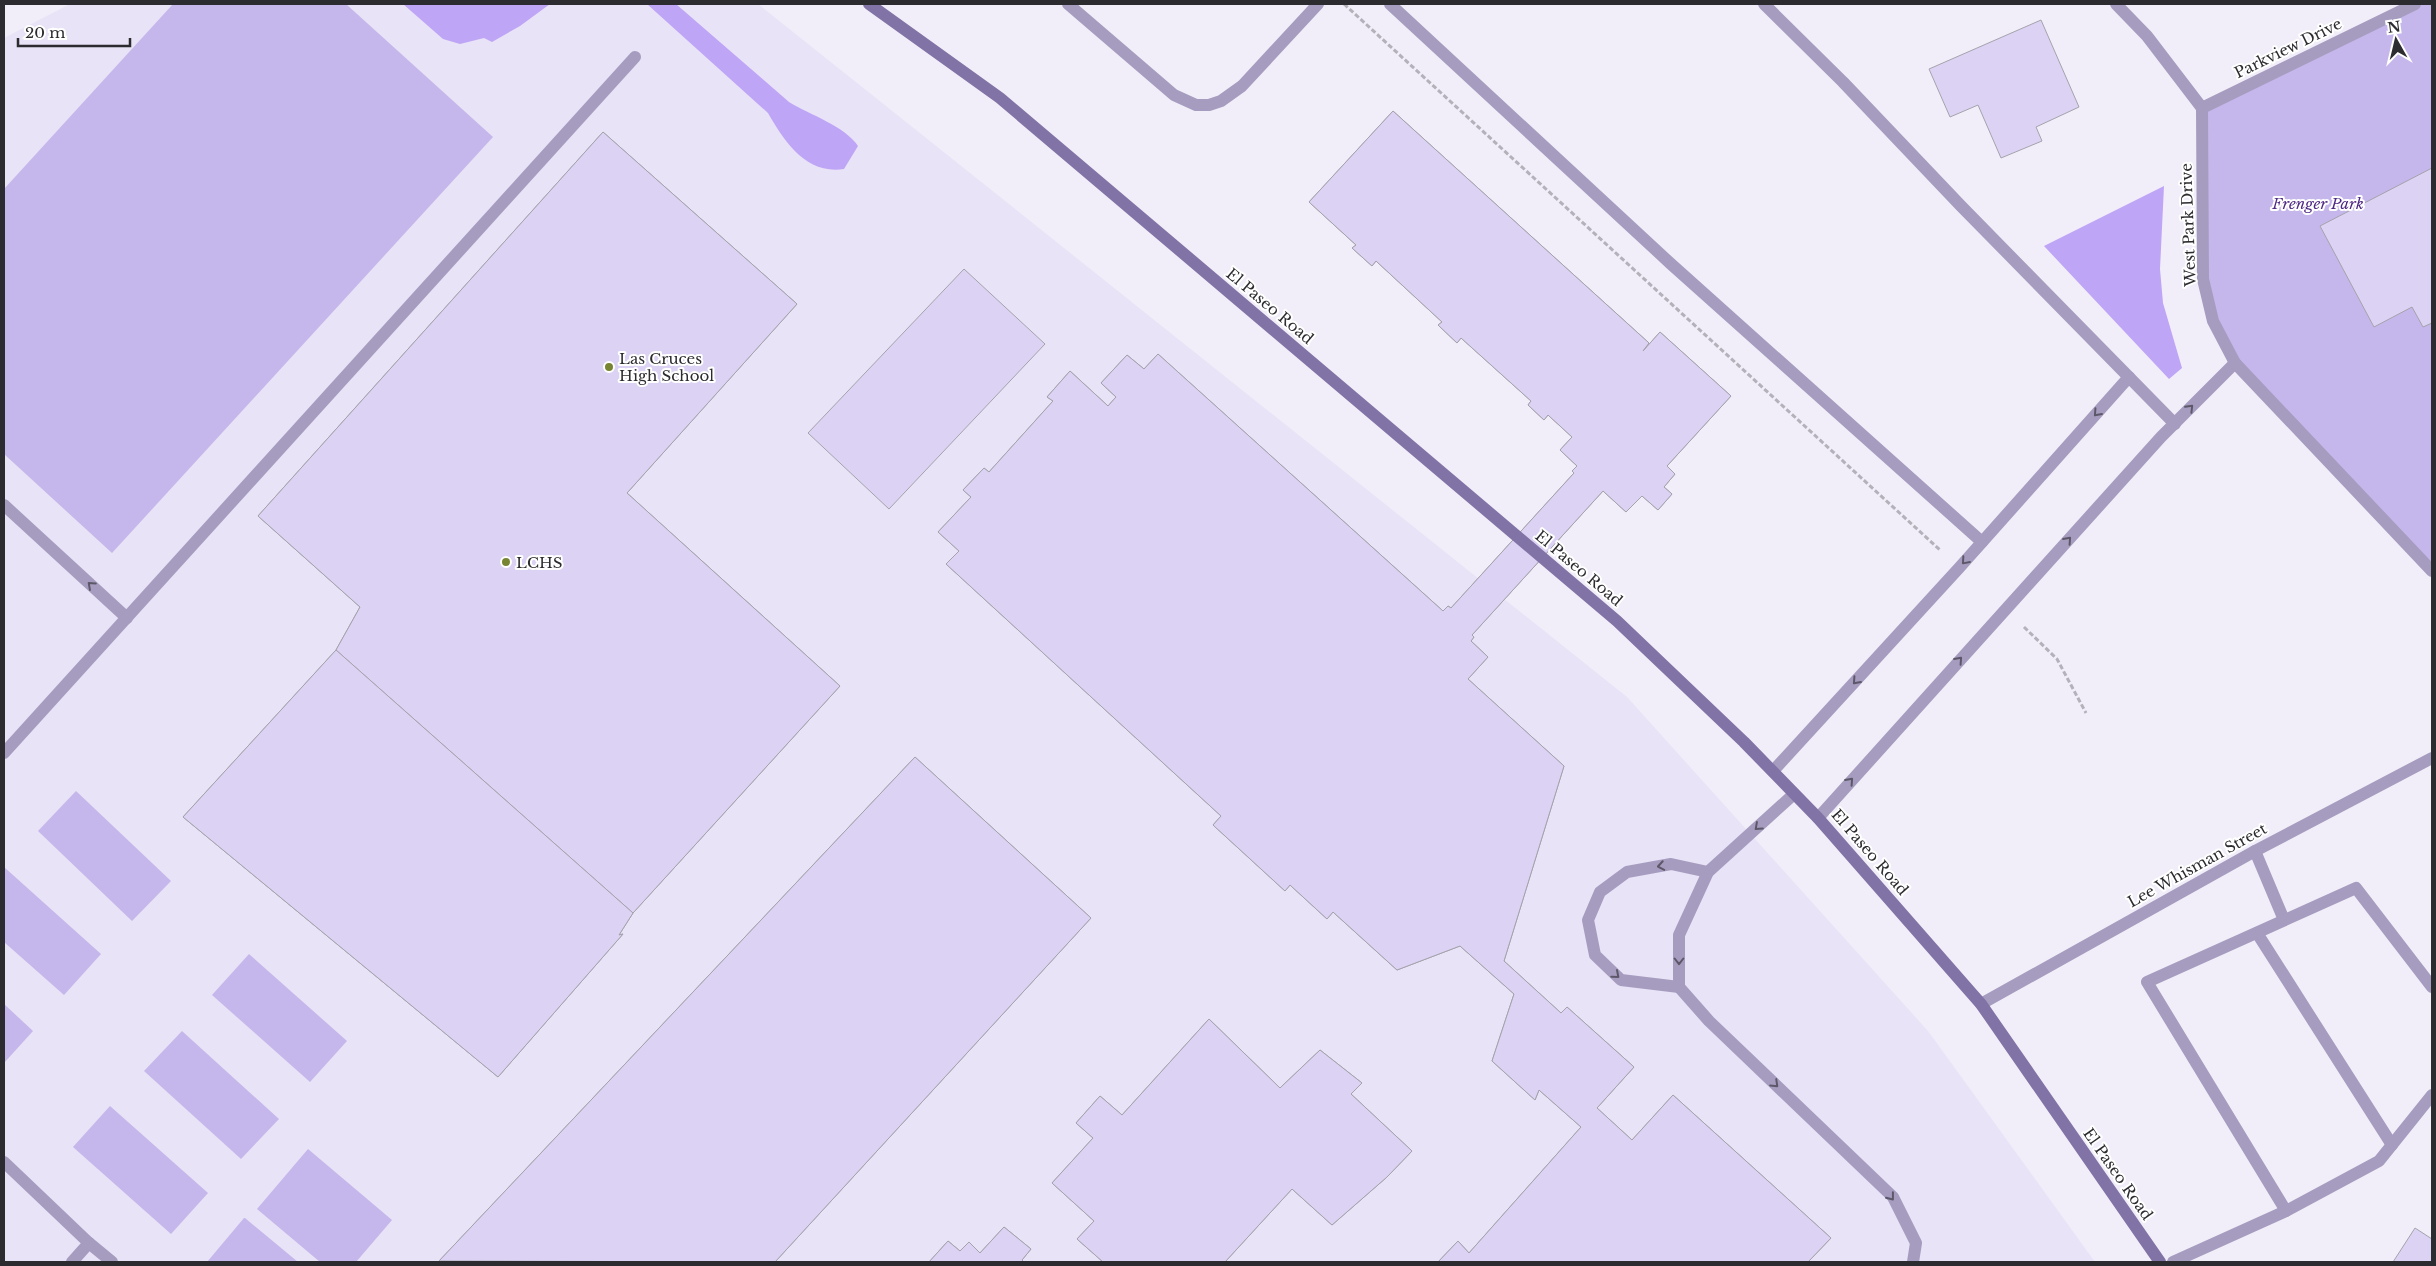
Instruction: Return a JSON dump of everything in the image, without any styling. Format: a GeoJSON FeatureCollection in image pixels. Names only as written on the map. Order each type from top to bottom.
{"type":"FeatureCollection","features":[{"type":"Feature","properties":{"kind":"main road","name":"El Paseo Road"},"geometry":{"type":"LineString","coordinates":[[869,4],[1008,105],[1483,507],[1638,641],[1773,771],[1818,818],[1981,1004],[2160,1262]]}},
{"type":"Feature","properties":{"kind":"street"},"geometry":{"type":"LineString","coordinates":[[1068,4],[1174,95],[1196,105],[1209,105],[1221,101],[1242,86],[1318,4]]}},
{"type":"Feature","properties":{"kind":"street"},"geometry":{"type":"LineString","coordinates":[[1390,4],[1678,270],[1982,542]]}},
{"type":"Feature","properties":{"kind":"street"},"geometry":{"type":"LineString","coordinates":[[1764,4],[1843,82],[1960,206],[2175,424]]}},
{"type":"Feature","properties":{"kind":"street"},"geometry":{"type":"LineString","coordinates":[[2116,4],[2147,36],[2202,108]]}},
{"type":"Feature","properties":{"kind":"street","name":"Parkview Drive"},"geometry":{"type":"LineString","coordinates":[[2202,108],[2415,4]]}},
{"type":"Feature","properties":{"kind":"street"},"geometry":{"type":"LineString","coordinates":[[4,753],[634,57]]}},
{"type":"Feature","properties":{"kind":"street","name":"West Park Drive"},"geometry":{"type":"LineString","coordinates":[[2202,108],[2203,279],[2213,321],[2235,363],[2432,571]]}},
{"type":"Feature","properties":{"kind":"street"},"geometry":{"type":"LineString","coordinates":[[1818,818],[2004,609],[2175,424],[2235,363]]}},
{"type":"Feature","properties":{"kind":"street"},"geometry":{"type":"LineString","coordinates":[[1773,771],[1959,568],[2129,377]]}},
{"type":"Feature","properties":{"kind":"street"},"geometry":{"type":"LineString","coordinates":[[4,505],[127,618]]}},
{"type":"Feature","properties":{"kind":"street","name":"Lee Whisman Street"},"geometry":{"type":"LineString","coordinates":[[1981,1004],[2255,850],[2432,758]]}},
{"type":"Feature","properties":{"kind":"street"},"geometry":{"type":"LineString","coordinates":[[1794,794],[1708,872],[1679,934],[1679,987],[1709,1021],[1893,1197],[1916,1243],[1913,1262]]}},
{"type":"Feature","properties":{"kind":"street"},"geometry":{"type":"LineString","coordinates":[[2255,850],[2284,920]]}},
{"type":"Feature","properties":{"kind":"street"},"geometry":{"type":"LineString","coordinates":[[1679,987],[1621,980],[1595,954],[1588,920],[1600,892],[1627,872],[1671,864],[1708,872]]}},
{"type":"Feature","properties":{"kind":"street"},"geometry":{"type":"LineString","coordinates":[[2286,1211],[2147,982],[2356,888],[2432,987]]}},
{"type":"Feature","properties":{"kind":"street"},"geometry":{"type":"LineString","coordinates":[[2257,933],[2392,1145]]}},
{"type":"Feature","properties":{"kind":"street"},"geometry":{"type":"LineString","coordinates":[[2173,1262],[2286,1211],[2379,1160],[2432,1095]]}},
{"type":"Feature","properties":{"kind":"street"},"geometry":{"type":"LineString","coordinates":[[4,1162],[89,1243],[112,1262]]}},
{"type":"Feature","properties":{"kind":"street"},"geometry":{"type":"LineString","coordinates":[[72,1262],[89,1243]]}},
{"type":"Feature","properties":{"kind":"path"},"geometry":{"type":"LineString","coordinates":[[1344,4],[1959,568]]}},
{"type":"Feature","properties":{"kind":"path"},"geometry":{"type":"LineString","coordinates":[[2004,609],[2054,655],[2086,713]]}},
{"type":"Feature","properties":{"kind":"shaded area","name":"Las Cruces High School"},"geometry":{"type":"Polygon","coordinates":[[[70,4],[758,4],[1627,697],[1928,1031],[2095,1262],[4,1262],[4,38],[70,4]]]}},
{"type":"Feature","properties":{"kind":"shaded area"},"geometry":{"type":"Polygon","coordinates":[[[403,4],[550,4],[520,26],[492,42],[484,38],[460,44],[443,39],[403,4]]]}},
{"type":"Feature","properties":{"kind":"shaded area"},"geometry":{"type":"Polygon","coordinates":[[[647,4],[676,4],[789,102],[845,133],[858,146],[844,169],[818,167],[798,154],[789,145],[768,113],[647,4]]]}},
{"type":"Feature","properties":{"kind":"shaded area"},"geometry":{"type":"Polygon","coordinates":[[[2164,186],[2160,269],[2163,303],[2182,368],[2169,379],[2044,246],[2164,186]]]}},
{"type":"Feature","properties":{"kind":"green space"},"geometry":{"type":"Polygon","coordinates":[[[173,4],[346,4],[493,137],[112,553],[4,454],[4,189],[173,4]]]}},
{"type":"Feature","properties":{"kind":"green space","name":"Frenger Park"},"geometry":{"type":"Polygon","coordinates":[[[2415,4],[2432,4],[2432,565],[2235,363],[2203,279],[2202,108],[2415,4]]]}},
{"type":"Feature","properties":{"kind":"green space"},"geometry":{"type":"Polygon","coordinates":[[[76,791],[171,881],[132,921],[38,831],[76,791]]]}},
{"type":"Feature","properties":{"kind":"green space"},"geometry":{"type":"Polygon","coordinates":[[[4,867],[101,954],[64,995],[4,942],[4,867]]]}},
{"type":"Feature","properties":{"kind":"green space"},"geometry":{"type":"Polygon","coordinates":[[[249,954],[347,1041],[310,1082],[212,995],[249,954]]]}},
{"type":"Feature","properties":{"kind":"green space"},"geometry":{"type":"Polygon","coordinates":[[[4,1004],[33,1031],[4,1063],[4,1004]]]}},
{"type":"Feature","properties":{"kind":"green space"},"geometry":{"type":"Polygon","coordinates":[[[182,1031],[279,1119],[241,1159],[144,1071],[182,1031]]]}},
{"type":"Feature","properties":{"kind":"green space"},"geometry":{"type":"Polygon","coordinates":[[[110,1106],[208,1193],[171,1234],[73,1147],[110,1106]]]}},
{"type":"Feature","properties":{"kind":"green space"},"geometry":{"type":"Polygon","coordinates":[[[308,1149],[392,1220],[356,1262],[320,1262],[257,1209],[308,1149]]]}},
{"type":"Feature","properties":{"kind":"green space"},"geometry":{"type":"Polygon","coordinates":[[[245,1218],[298,1262],[207,1262],[245,1218]]]}},
{"type":"Feature","properties":{"kind":"building"},"geometry":{"type":"Polygon","coordinates":[[[2041,20],[2079,107],[2036,127],[2042,141],[2001,158],[1978,105],[1950,117],[1929,69],[2041,20]]]}},
{"type":"Feature","properties":{"kind":"building"},"geometry":{"type":"Polygon","coordinates":[[[1393,111],[1649,343],[1643,351],[1660,332],[1731,396],[1667,466],[1675,474],[1664,487],[1672,494],[1658,510],[1642,496],[1626,512],[1603,491],[1472,635],[1474,637],[1471,641],[1488,657],[1468,679],[1564,766],[1504,961],[1561,1013],[1567,1007],[1634,1067],[1597,1108],[1632,1140],[1673,1095],[1831,1238],[1808,1262],[1438,1262],[1458,1241],[1469,1253],[1581,1127],[1539,1090],[1535,1100],[1492,1061],[1514,994],[1460,946],[1397,970],[1333,912],[1327,919],[1290,885],[1285,891],[1213,825],[1221,816],[946,564],[959,551],[938,532],[971,497],[963,490],[984,468],[989,472],[1053,401],[1047,397],[1070,371],[1108,406],[1116,397],[1101,383],[1127,355],[1144,369],[1158,354],[1443,611],[1448,606],[1451,608],[1574,473],[1572,471],[1577,466],[1560,450],[1572,437],[1548,415],[1544,420],[1528,405],[1531,401],[1461,338],[1457,343],[1438,325],[1442,322],[1376,261],[1372,266],[1352,248],[1356,245],[1309,202],[1393,111]]]}},
{"type":"Feature","properties":{"kind":"building"},"geometry":{"type":"Polygon","coordinates":[[[1393,111],[1649,343],[1643,351],[1660,332],[1731,396],[1667,466],[1675,474],[1664,487],[1672,494],[1658,510],[1642,496],[1626,512],[1603,491],[1472,635],[1474,637],[1471,641],[1488,657],[1468,679],[1564,766],[1504,961],[1561,1013],[1567,1007],[1634,1067],[1597,1108],[1632,1140],[1673,1095],[1831,1238],[1808,1262],[1438,1262],[1458,1241],[1469,1253],[1581,1127],[1539,1090],[1535,1100],[1492,1061],[1514,994],[1460,946],[1397,970],[1333,912],[1327,919],[1290,885],[1285,891],[1213,825],[1221,816],[946,564],[959,551],[938,532],[971,497],[963,490],[984,468],[989,472],[1053,401],[1047,397],[1070,371],[1108,406],[1116,397],[1101,383],[1127,355],[1144,369],[1158,354],[1443,611],[1448,606],[1451,608],[1574,473],[1572,471],[1577,466],[1560,450],[1572,437],[1548,415],[1544,420],[1528,405],[1531,401],[1461,338],[1457,343],[1438,325],[1442,322],[1376,261],[1372,266],[1352,248],[1356,245],[1309,202],[1393,111]]]}},
{"type":"Feature","properties":{"kind":"building","name":"LCHS"},"geometry":{"type":"Polygon","coordinates":[[[603,132],[797,304],[627,493],[840,686],[633,913],[619,935],[623,934],[498,1077],[183,817],[336,650],[360,607],[258,516],[603,132]]]}},
{"type":"Feature","properties":{"kind":"building","name":"LCHS"},"geometry":{"type":"Polygon","coordinates":[[[603,132],[797,304],[627,493],[840,686],[633,913],[336,650],[360,607],[258,516],[603,132]]]}},
{"type":"Feature","properties":{"kind":"building"},"geometry":{"type":"Polygon","coordinates":[[[2432,168],[2432,323],[2423,327],[2412,307],[2374,327],[2320,226],[2432,168]]]}},
{"type":"Feature","properties":{"kind":"building"},"geometry":{"type":"Polygon","coordinates":[[[964,269],[1045,344],[889,509],[808,433],[964,269]]]}},
{"type":"Feature","properties":{"kind":"building"},"geometry":{"type":"Polygon","coordinates":[[[336,650],[633,913],[619,935],[623,934],[498,1077],[183,817],[336,650]]]}},
{"type":"Feature","properties":{"kind":"building"},"geometry":{"type":"Polygon","coordinates":[[[915,757],[1091,918],[775,1262],[439,1261],[915,757]]]}},
{"type":"Feature","properties":{"kind":"building"},"geometry":{"type":"Polygon","coordinates":[[[915,757],[1091,918],[775,1262],[439,1261],[915,757]]]}},
{"type":"Feature","properties":{"kind":"building"},"geometry":{"type":"Polygon","coordinates":[[[1209,1019],[1280,1088],[1320,1050],[1362,1083],[1351,1094],[1412,1151],[1387,1177],[1332,1225],[1292,1189],[1225,1262],[1103,1262],[1077,1239],[1094,1221],[1052,1183],[1093,1138],[1076,1123],[1100,1096],[1122,1115],[1209,1019]]]}},
{"type":"Feature","properties":{"kind":"building"},"geometry":{"type":"Polygon","coordinates":[[[1209,1019],[1280,1088],[1320,1050],[1362,1083],[1351,1094],[1412,1151],[1387,1177],[1332,1225],[1292,1189],[1225,1262],[1103,1262],[1077,1239],[1094,1221],[1052,1183],[1093,1138],[1076,1123],[1100,1096],[1122,1115],[1209,1019]]]}},
{"type":"Feature","properties":{"kind":"building"},"geometry":{"type":"Polygon","coordinates":[[[1004,1227],[1031,1249],[1022,1260],[1024,1262],[929,1262],[948,1241],[960,1251],[969,1242],[980,1253],[1004,1227]]]}},
{"type":"Feature","properties":{"kind":"building"},"geometry":{"type":"Polygon","coordinates":[[[1004,1227],[1031,1249],[1022,1260],[1024,1262],[929,1262],[948,1241],[960,1251],[969,1242],[980,1253],[1004,1227]]]}},
{"type":"Feature","properties":{"kind":"building"},"geometry":{"type":"Polygon","coordinates":[[[2415,1228],[2432,1239],[2432,1262],[2393,1262],[2415,1228]]]}},
{"type":"Feature","properties":{"kind":"place","name":"Las Cruces High School"},"geometry":{"type":"Point","coordinates":[609,367]}},
{"type":"Feature","properties":{"kind":"place","name":"LCHS"},"geometry":{"type":"Point","coordinates":[506,562]}}]}
